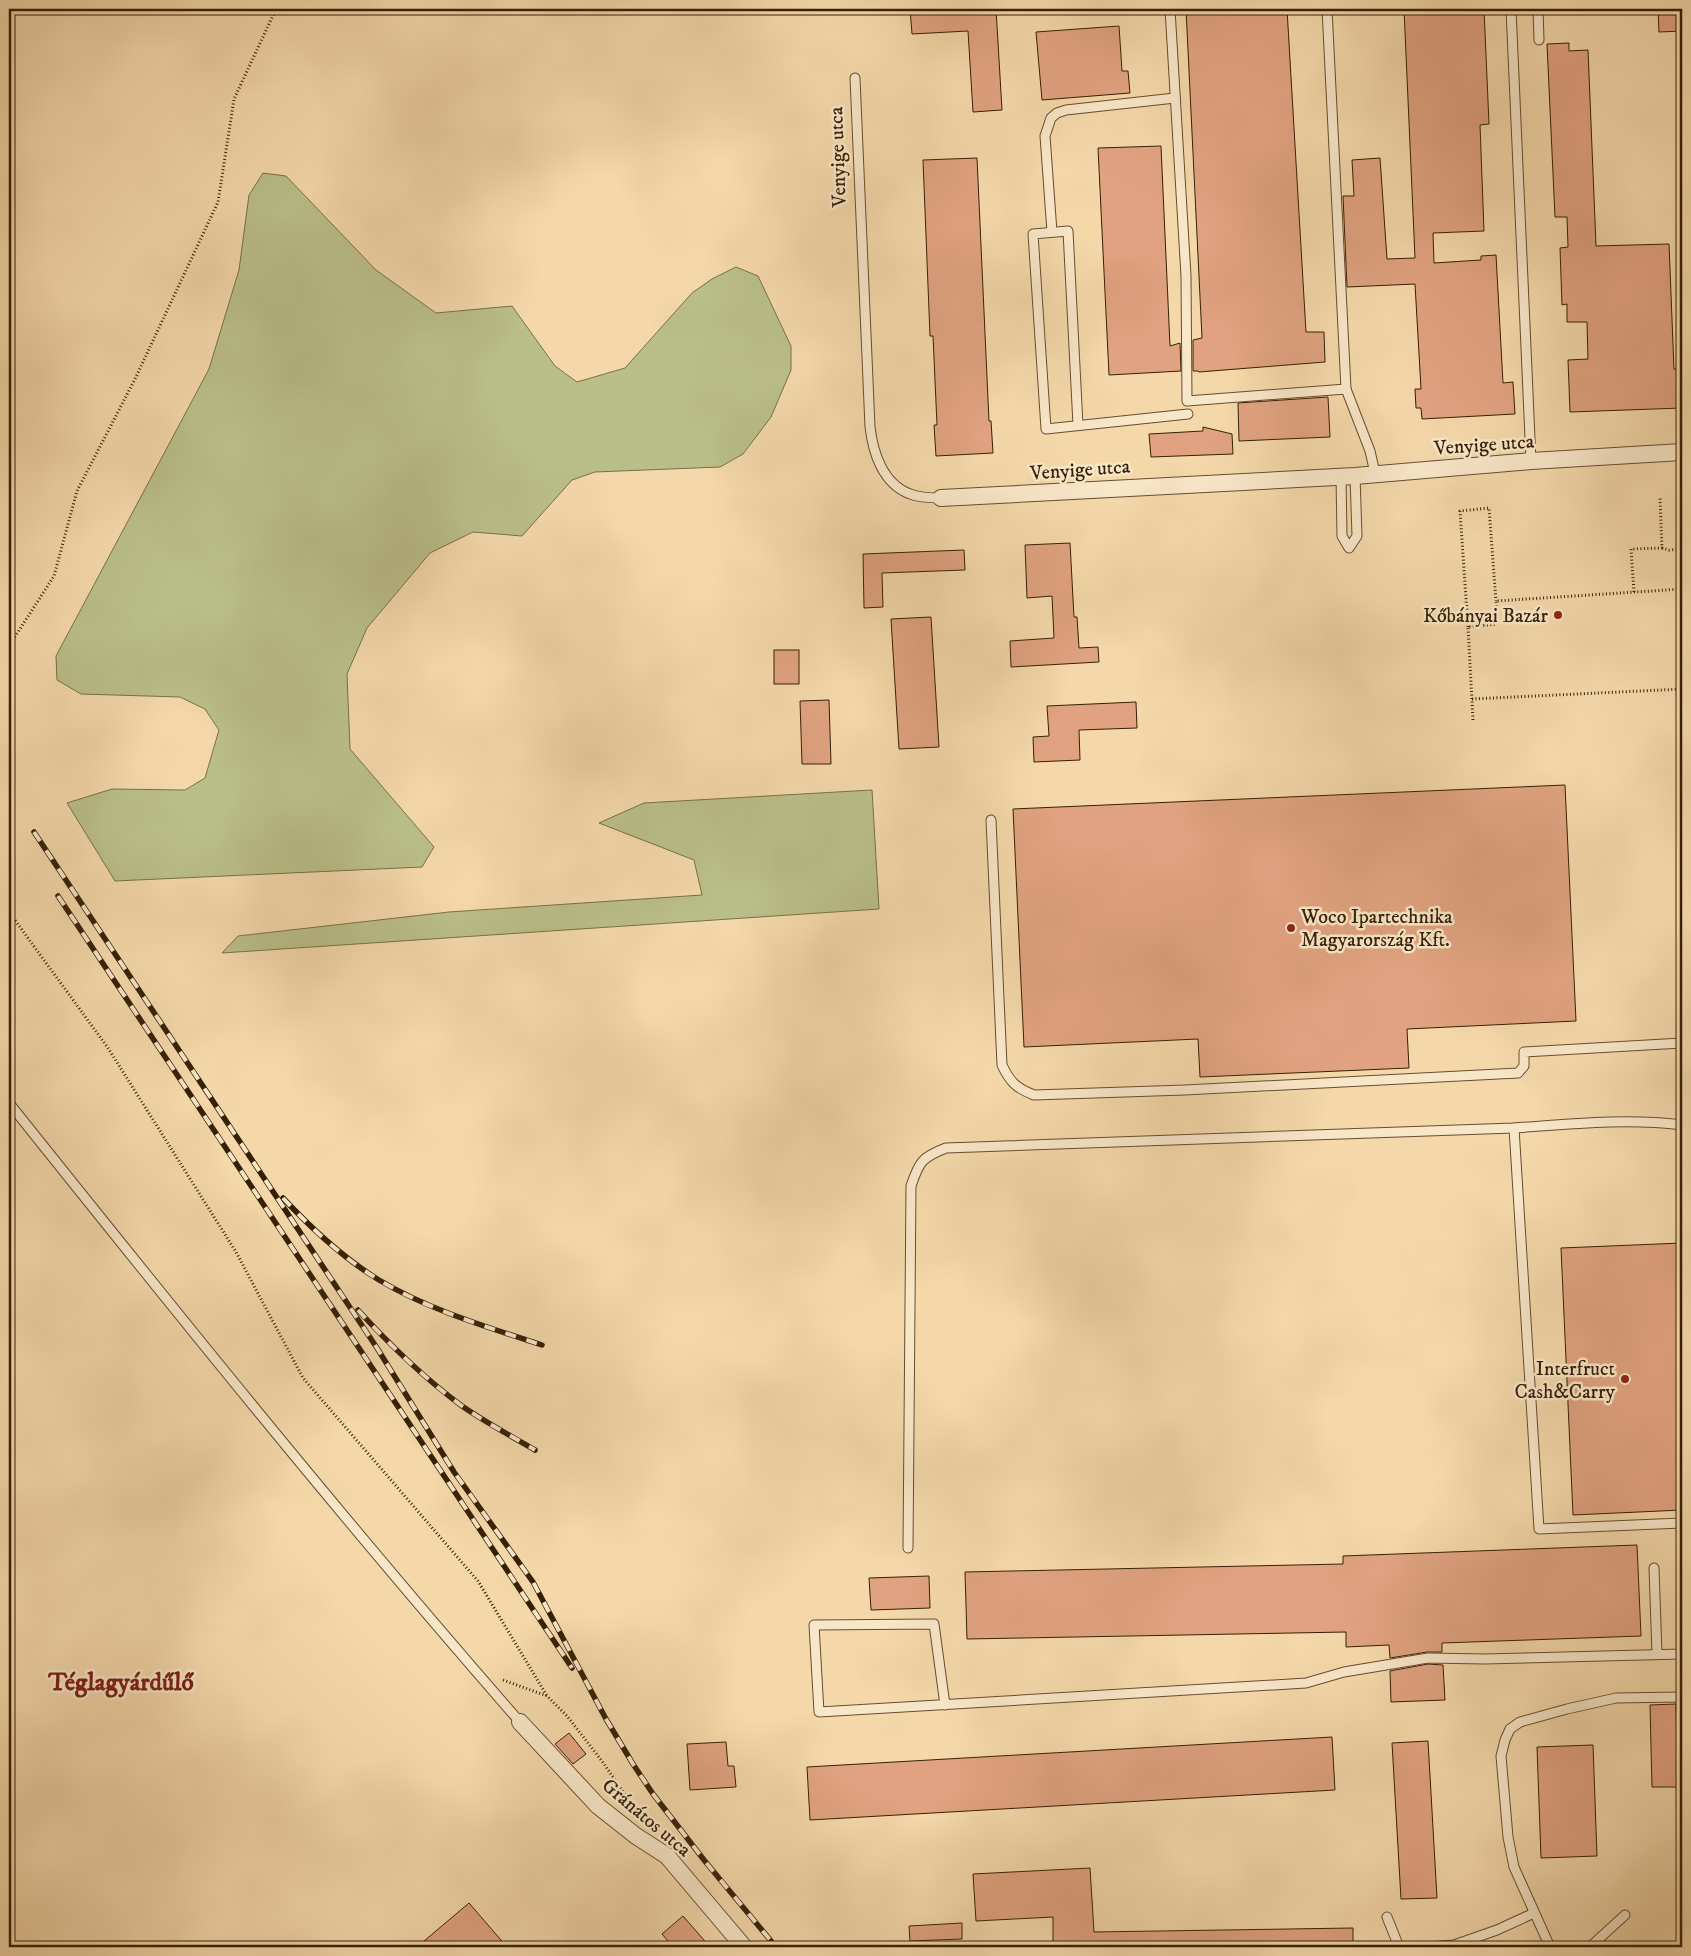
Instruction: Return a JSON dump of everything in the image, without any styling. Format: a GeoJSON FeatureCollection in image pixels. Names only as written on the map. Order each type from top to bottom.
{"type":"FeatureCollection","features":[{"type":"Feature","properties":{"kind":"street","name":"Venyige utca"},"geometry":{"type":"LineString","coordinates":[[941,498],[1348,476],[1531,461],[1682,452]]}},
{"type":"Feature","properties":{"kind":"street","name":"Gránátos utca"},"geometry":{"type":"LineString","coordinates":[[520,1722],[598,1806],[636,1836],[667,1856],[744,1947]]}},
{"type":"Feature","properties":{"kind":"lane"},"geometry":{"type":"LineString","coordinates":[[1170,9],[1186,276],[1187,401],[1346,389]]}},
{"type":"Feature","properties":{"kind":"lane"},"geometry":{"type":"LineString","coordinates":[[1327,9],[1346,389],[1370,451],[1375,473]]}},
{"type":"Feature","properties":{"kind":"lane"},"geometry":{"type":"LineString","coordinates":[[1511,9],[1531,461]]}},
{"type":"Feature","properties":{"kind":"lane"},"geometry":{"type":"LineString","coordinates":[[1538,9],[1539,40]]}},
{"type":"Feature","properties":{"kind":"lane","name":"Venyige utca"},"geometry":{"type":"LineString","coordinates":[[855,78],[872,442],[882,468],[902,489],[910,494],[927,498],[941,498]]}},
{"type":"Feature","properties":{"kind":"lane"},"geometry":{"type":"LineString","coordinates":[[1052,232],[1044,136],[1051,118],[1057,113],[1066,110],[1175,98]]}},
{"type":"Feature","properties":{"kind":"lane"},"geometry":{"type":"LineString","coordinates":[[1078,425],[1068,231],[1033,234],[1046,429],[1188,414]]}},
{"type":"Feature","properties":{"kind":"lane"},"geometry":{"type":"LineString","coordinates":[[1348,476],[1357,536],[1349,548],[1342,536],[1348,476]]}},
{"type":"Feature","properties":{"kind":"lane"},"geometry":{"type":"LineString","coordinates":[[991,820],[1002,1065],[1008,1078],[1019,1089],[1034,1095],[1185,1090],[1518,1073],[1524,1066],[1524,1052],[1682,1042]]}},
{"type":"Feature","properties":{"kind":"lane"},"geometry":{"type":"LineString","coordinates":[[9,1104],[208,1353],[466,1661],[520,1722]]}},
{"type":"Feature","properties":{"kind":"lane"},"geometry":{"type":"LineString","coordinates":[[908,1548],[910,1186],[917,1168],[928,1155],[946,1148],[1514,1128],[1604,1122],[1662,1122],[1682,1125]]}},
{"type":"Feature","properties":{"kind":"lane"},"geometry":{"type":"LineString","coordinates":[[1514,1128],[1539,1529],[1682,1523]]}},
{"type":"Feature","properties":{"kind":"lane"},"geometry":{"type":"LineString","coordinates":[[1654,1568],[1657,1654]]}},
{"type":"Feature","properties":{"kind":"lane"},"geometry":{"type":"LineString","coordinates":[[945,1705],[934,1624],[814,1625],[818,1712],[945,1705],[1306,1683],[1344,1672],[1428,1658],[1682,1654]]}},
{"type":"Feature","properties":{"kind":"lane"},"geometry":{"type":"LineString","coordinates":[[1550,1947],[1514,1867],[1508,1837],[1501,1756],[1510,1730],[1520,1722],[1537,1716],[1616,1698],[1682,1697]]}},
{"type":"Feature","properties":{"kind":"lane"},"geometry":{"type":"LineString","coordinates":[[1427,1947],[1454,1945],[1497,1930],[1534,1913]]}},
{"type":"Feature","properties":{"kind":"lane"},"geometry":{"type":"LineString","coordinates":[[1590,1947],[1625,1915]]}},
{"type":"Feature","properties":{"kind":"lane"},"geometry":{"type":"LineString","coordinates":[[1387,1917],[1399,1947]]}},
{"type":"Feature","properties":{"kind":"path"},"geometry":{"type":"LineString","coordinates":[[9,646],[54,576],[78,491],[135,379],[218,202],[234,99],[276,9]]}},
{"type":"Feature","properties":{"kind":"path"},"geometry":{"type":"LineString","coordinates":[[1660,498],[1662,548]]}},
{"type":"Feature","properties":{"kind":"path"},"geometry":{"type":"LineString","coordinates":[[1468,627],[1497,624],[1489,508],[1460,512],[1473,720]]}},
{"type":"Feature","properties":{"kind":"path"},"geometry":{"type":"LineString","coordinates":[[1634,592],[1631,549],[1682,549]]}},
{"type":"Feature","properties":{"kind":"path"},"geometry":{"type":"LineString","coordinates":[[1496,601],[1682,589]]}},
{"type":"Feature","properties":{"kind":"path"},"geometry":{"type":"LineString","coordinates":[[1472,699],[1682,689]]}},
{"type":"Feature","properties":{"kind":"path"},"geometry":{"type":"LineString","coordinates":[[9,912],[108,1048],[236,1252],[303,1378],[478,1581],[548,1696],[567,1716],[640,1816]]}},
{"type":"Feature","properties":{"kind":"path"},"geometry":{"type":"LineString","coordinates":[[496,1677],[548,1696]]}},
{"type":"Feature","properties":{"kind":"green space"},"geometry":{"type":"Polygon","coordinates":[[[263,173],[286,176],[376,270],[436,313],[512,306],[555,366],[577,382],[625,368],[692,293],[712,279],[736,267],[758,276],[791,346],[791,370],[771,417],[743,454],[720,467],[595,472],[572,480],[522,536],[473,532],[430,553],[367,628],[347,674],[350,749],[434,847],[422,867],[115,881],[67,803],[112,789],[185,790],[205,778],[219,730],[205,709],[180,697],[81,694],[57,680],[56,656],[209,369],[239,270],[249,195],[263,173]]]}},
{"type":"Feature","properties":{"kind":"green space"},"geometry":{"type":"Polygon","coordinates":[[[872,790],[879,909],[222,953],[238,936],[449,912],[702,895],[694,860],[599,823],[644,803],[872,790]]]}},
{"type":"Feature","properties":{"kind":"building"},"geometry":{"type":"Polygon","coordinates":[[[910,9],[996,9],[1002,110],[973,112],[968,31],[912,34],[910,9]]]}},
{"type":"Feature","properties":{"kind":"building"},"geometry":{"type":"Polygon","coordinates":[[[1186,9],[1287,9],[1306,332],[1324,332],[1325,362],[1193,371],[1193,340],[1202,338],[1186,9]]]}},
{"type":"Feature","properties":{"kind":"building"},"geometry":{"type":"Polygon","coordinates":[[[1404,9],[1484,9],[1489,124],[1480,125],[1484,231],[1433,233],[1434,263],[1481,260],[1481,256],[1496,255],[1503,383],[1513,382],[1515,414],[1422,419],[1421,408],[1416,408],[1415,389],[1421,389],[1415,284],[1347,287],[1343,196],[1354,196],[1352,160],[1380,158],[1387,259],[1415,258],[1404,9]]]}},
{"type":"Feature","properties":{"kind":"building"},"geometry":{"type":"Polygon","coordinates":[[[1658,9],[1682,9],[1682,31],[1659,32],[1658,9]]]}},
{"type":"Feature","properties":{"kind":"building"},"geometry":{"type":"Polygon","coordinates":[[[1119,26],[1122,71],[1128,71],[1130,93],[1042,100],[1036,32],[1119,26]]]}},
{"type":"Feature","properties":{"kind":"building"},"geometry":{"type":"Polygon","coordinates":[[[1569,43],[1569,51],[1588,50],[1596,246],[1669,244],[1674,369],[1682,369],[1682,408],[1570,412],[1568,360],[1588,359],[1587,322],[1567,322],[1567,304],[1562,305],[1560,248],[1568,247],[1567,217],[1555,217],[1547,44],[1569,43]]]}},
{"type":"Feature","properties":{"kind":"building"},"geometry":{"type":"Polygon","coordinates":[[[1161,146],[1170,346],[1180,343],[1181,371],[1109,375],[1098,148],[1161,146]]]}},
{"type":"Feature","properties":{"kind":"building"},"geometry":{"type":"Polygon","coordinates":[[[977,158],[989,421],[991,421],[993,453],[936,456],[934,425],[937,425],[933,336],[930,336],[923,160],[977,158]]]}},
{"type":"Feature","properties":{"kind":"building"},"geometry":{"type":"Polygon","coordinates":[[[1328,397],[1330,437],[1239,441],[1238,403],[1328,397]]]}},
{"type":"Feature","properties":{"kind":"building"},"geometry":{"type":"Polygon","coordinates":[[[1203,427],[1232,434],[1233,454],[1151,457],[1149,434],[1203,431],[1203,427]]]}},
{"type":"Feature","properties":{"kind":"building"},"geometry":{"type":"Polygon","coordinates":[[[1070,543],[1074,617],[1077,617],[1079,648],[1098,647],[1099,662],[1011,667],[1010,641],[1054,638],[1052,596],[1027,598],[1025,545],[1070,543]]]}},
{"type":"Feature","properties":{"kind":"building"},"geometry":{"type":"Polygon","coordinates":[[[964,550],[965,570],[882,573],[883,607],[864,608],[863,554],[964,550]]]}},
{"type":"Feature","properties":{"kind":"building"},"geometry":{"type":"Polygon","coordinates":[[[931,617],[939,747],[899,749],[891,619],[931,617]]]}},
{"type":"Feature","properties":{"kind":"building"},"geometry":{"type":"Polygon","coordinates":[[[774,650],[799,650],[799,684],[774,684],[774,650]]]}},
{"type":"Feature","properties":{"kind":"building"},"geometry":{"type":"Polygon","coordinates":[[[829,700],[831,764],[802,764],[800,701],[829,700]]]}},
{"type":"Feature","properties":{"kind":"building"},"geometry":{"type":"Polygon","coordinates":[[[1136,702],[1137,728],[1079,730],[1080,760],[1034,762],[1033,737],[1049,736],[1047,706],[1136,702]]]}},
{"type":"Feature","properties":{"kind":"building"},"geometry":{"type":"Polygon","coordinates":[[[1565,785],[1576,1021],[1407,1029],[1409,1068],[1200,1077],[1198,1039],[1024,1047],[1013,809],[1565,785]]]}},
{"type":"Feature","properties":{"kind":"building","name":"Interfruct Cash&Carry"},"geometry":{"type":"Polygon","coordinates":[[[1682,1243],[1682,1510],[1573,1515],[1561,1248],[1682,1243]]]}},
{"type":"Feature","properties":{"kind":"building"},"geometry":{"type":"Polygon","coordinates":[[[1637,1545],[1641,1636],[1442,1643],[1442,1652],[1427,1652],[1390,1658],[1389,1645],[1346,1647],[1346,1632],[967,1639],[965,1572],[1343,1564],[1343,1556],[1637,1545]]]}},
{"type":"Feature","properties":{"kind":"building"},"geometry":{"type":"Polygon","coordinates":[[[929,1576],[930,1608],[871,1610],[869,1578],[929,1576]]]}},
{"type":"Feature","properties":{"kind":"building"},"geometry":{"type":"Polygon","coordinates":[[[1428,1664],[1443,1665],[1445,1700],[1391,1702],[1390,1671],[1428,1664]]]}},
{"type":"Feature","properties":{"kind":"building"},"geometry":{"type":"Polygon","coordinates":[[[1676,1704],[1678,1787],[1652,1787],[1650,1705],[1676,1704]]]}},
{"type":"Feature","properties":{"kind":"building"},"geometry":{"type":"Polygon","coordinates":[[[569,1733],[586,1754],[573,1764],[555,1744],[569,1733]]]}},
{"type":"Feature","properties":{"kind":"building"},"geometry":{"type":"Polygon","coordinates":[[[1332,1737],[1335,1790],[810,1820],[807,1767],[1332,1737]]]}},
{"type":"Feature","properties":{"kind":"building"},"geometry":{"type":"Polygon","coordinates":[[[1428,1741],[1437,1898],[1401,1899],[1392,1743],[1428,1741]]]}},
{"type":"Feature","properties":{"kind":"building"},"geometry":{"type":"Polygon","coordinates":[[[726,1742],[728,1766],[734,1766],[736,1787],[690,1790],[687,1744],[726,1742]]]}},
{"type":"Feature","properties":{"kind":"building"},"geometry":{"type":"Polygon","coordinates":[[[1593,1745],[1597,1856],[1541,1858],[1537,1747],[1593,1745]]]}},
{"type":"Feature","properties":{"kind":"building"},"geometry":{"type":"Polygon","coordinates":[[[1090,1868],[1094,1932],[1353,1928],[1353,1947],[1053,1947],[1053,1917],[976,1921],[973,1874],[1090,1868]]]}},
{"type":"Feature","properties":{"kind":"building"},"geometry":{"type":"Polygon","coordinates":[[[469,1903],[507,1947],[417,1947],[469,1903]]]}},
{"type":"Feature","properties":{"kind":"building"},"geometry":{"type":"Polygon","coordinates":[[[683,1916],[710,1947],[673,1947],[662,1934],[683,1916]]]}},
{"type":"Feature","properties":{"kind":"building"},"geometry":{"type":"Polygon","coordinates":[[[962,1923],[962,1939],[910,1941],[909,1926],[962,1923]]]}},
{"type":"Feature","properties":{"kind":"railway"},"geometry":{"type":"LineString","coordinates":[[34,832],[377,1348],[454,1472],[533,1582],[606,1719],[633,1764],[653,1794],[704,1860],[776,1947]]}},
{"type":"Feature","properties":{"kind":"railway"},"geometry":{"type":"LineString","coordinates":[[58,896],[572,1668]]}},
{"type":"Feature","properties":{"kind":"railway"},"geometry":{"type":"LineString","coordinates":[[283,1198],[328,1242],[353,1262],[398,1291],[438,1309],[542,1345]]}},
{"type":"Feature","properties":{"kind":"railway"},"geometry":{"type":"LineString","coordinates":[[358,1310],[382,1336],[434,1384],[480,1418],[535,1450]]}},
{"type":"Feature","properties":{"kind":"place","name":"Kőbányai Bazár"},"geometry":{"type":"Point","coordinates":[1558,615]}},
{"type":"Feature","properties":{"kind":"place","name":"Woco Ipartechnika Magyarország Kft."},"geometry":{"type":"Point","coordinates":[1291,928]}},
{"type":"Feature","properties":{"kind":"place","name":"Interfruct Cash&Carry"},"geometry":{"type":"Point","coordinates":[1625,1379]}},
{"type":"Feature","properties":{"kind":"district","name":"Téglagyárdűlő"},"geometry":{"type":"Point","coordinates":[121,1681]}}]}
